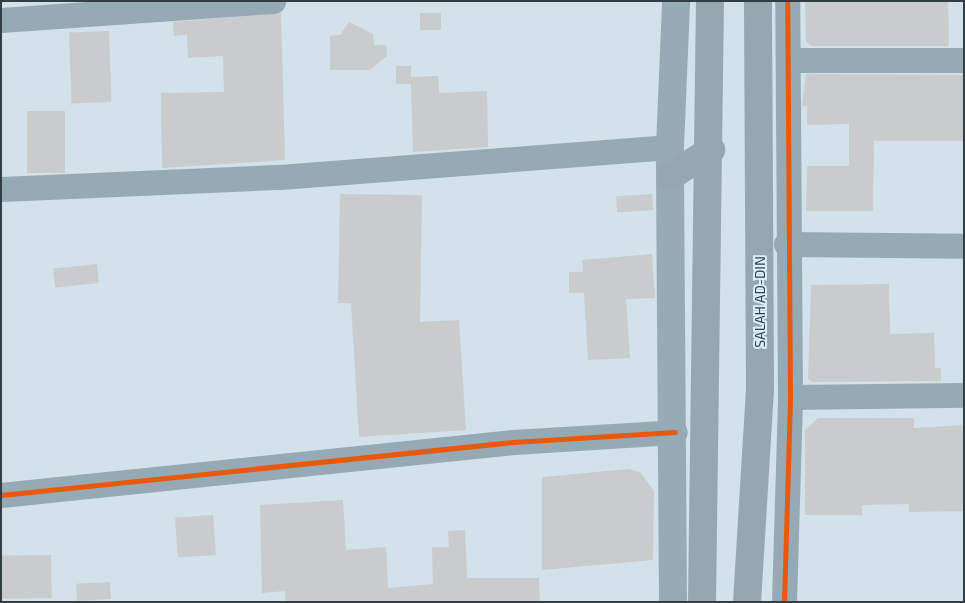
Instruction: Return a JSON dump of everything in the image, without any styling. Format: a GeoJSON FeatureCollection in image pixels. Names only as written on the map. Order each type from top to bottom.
{"type":"FeatureCollection","features":[{"type":"Feature","properties":{"kind":"highway"},"geometry":{"type":"LineString","coordinates":[[702,602],[711,150],[710,1]]}},
{"type":"Feature","properties":{"kind":"highway","name":"SALAH AD-DIN"},"geometry":{"type":"LineString","coordinates":[[747,602],[760,389],[758,1]]}},
{"type":"Feature","properties":{"kind":"highway"},"geometry":{"type":"LineString","coordinates":[[671,176],[711,150]]}},
{"type":"Feature","properties":{"kind":"main road"},"geometry":{"type":"LineString","coordinates":[[674,602],[675,432],[670,147],[676,1]]}},
{"type":"Feature","properties":{"kind":"street"},"geometry":{"type":"LineString","coordinates":[[1,20],[273,1]]}},
{"type":"Feature","properties":{"kind":"street"},"geometry":{"type":"LineString","coordinates":[[784,602],[790,397],[786,244],[787,1]]}},
{"type":"Feature","properties":{"kind":"street"},"geometry":{"type":"LineString","coordinates":[[788,60],[964,60]]}},
{"type":"Feature","properties":{"kind":"street"},"geometry":{"type":"LineString","coordinates":[[1,189],[280,177],[670,147]]}},
{"type":"Feature","properties":{"kind":"street"},"geometry":{"type":"LineString","coordinates":[[786,244],[964,246]]}},
{"type":"Feature","properties":{"kind":"street"},"geometry":{"type":"LineString","coordinates":[[790,397],[964,395]]}},
{"type":"Feature","properties":{"kind":"street"},"geometry":{"type":"LineString","coordinates":[[1,495],[513,442],[675,432]]}},
{"type":"Feature","properties":{"kind":"street"},"geometry":{"type":"LineString","coordinates":[[755,477],[788,476]]}},
{"type":"Feature","properties":{"kind":"building"},"geometry":{"type":"Polygon","coordinates":[[[805,1],[948,1],[949,46],[811,46],[806,41],[805,1]]]}},
{"type":"Feature","properties":{"kind":"building"},"geometry":{"type":"Polygon","coordinates":[[[281,13],[285,160],[162,168],[161,93],[224,92],[223,56],[188,58],[187,35],[174,36],[173,22],[281,13]]]}},
{"type":"Feature","properties":{"kind":"building"},"geometry":{"type":"Polygon","coordinates":[[[420,13],[441,13],[441,30],[420,30],[420,13]]]}},
{"type":"Feature","properties":{"kind":"building"},"geometry":{"type":"Polygon","coordinates":[[[349,22],[373,34],[374,45],[386,45],[387,56],[370,70],[330,70],[330,36],[340,35],[349,22]]]}},
{"type":"Feature","properties":{"kind":"building"},"geometry":{"type":"Polygon","coordinates":[[[109,31],[111,102],[72,103],[69,32],[109,31]]]}},
{"type":"Feature","properties":{"kind":"building"},"geometry":{"type":"Polygon","coordinates":[[[396,66],[411,66],[411,77],[438,76],[439,93],[487,91],[488,147],[413,152],[411,84],[396,84],[396,66]]]}},
{"type":"Feature","properties":{"kind":"building"},"geometry":{"type":"Polygon","coordinates":[[[806,74],[964,75],[964,141],[874,141],[873,211],[806,211],[807,166],[849,166],[849,124],[807,125],[807,106],[802,106],[806,74]]]}},
{"type":"Feature","properties":{"kind":"building"},"geometry":{"type":"Polygon","coordinates":[[[27,111],[65,111],[65,173],[27,173],[27,111]]]}},
{"type":"Feature","properties":{"kind":"building"},"geometry":{"type":"Polygon","coordinates":[[[340,194],[422,195],[420,322],[459,320],[466,430],[359,437],[351,303],[338,303],[340,194]]]}},
{"type":"Feature","properties":{"kind":"building"},"geometry":{"type":"Polygon","coordinates":[[[652,194],[653,210],[617,212],[616,197],[652,194]]]}},
{"type":"Feature","properties":{"kind":"building"},"geometry":{"type":"Polygon","coordinates":[[[652,254],[655,298],[626,299],[630,358],[588,360],[584,293],[569,293],[569,272],[583,272],[582,260],[652,254]]]}},
{"type":"Feature","properties":{"kind":"building"},"geometry":{"type":"Polygon","coordinates":[[[97,264],[99,283],[55,287],[53,269],[97,264]]]}},
{"type":"Feature","properties":{"kind":"building"},"geometry":{"type":"Polygon","coordinates":[[[889,284],[890,334],[934,333],[935,368],[941,368],[941,381],[812,382],[808,379],[811,285],[889,284]]]}},
{"type":"Feature","properties":{"kind":"building"},"geometry":{"type":"Polygon","coordinates":[[[818,418],[914,418],[914,428],[964,425],[964,511],[909,512],[909,504],[862,505],[862,515],[805,515],[805,430],[818,418]]]}},
{"type":"Feature","properties":{"kind":"building"},"geometry":{"type":"Polygon","coordinates":[[[628,469],[640,472],[654,491],[653,560],[542,570],[542,477],[628,469]]]}},
{"type":"Feature","properties":{"kind":"building"},"geometry":{"type":"Polygon","coordinates":[[[343,500],[346,550],[386,547],[388,588],[433,584],[432,547],[449,547],[448,531],[465,530],[467,578],[539,578],[540,602],[286,602],[285,591],[262,593],[260,505],[343,500]]]}},
{"type":"Feature","properties":{"kind":"building"},"geometry":{"type":"Polygon","coordinates":[[[213,515],[216,555],[178,558],[175,518],[213,515]]]}},
{"type":"Feature","properties":{"kind":"building"},"geometry":{"type":"Polygon","coordinates":[[[51,555],[52,598],[2,599],[1,556],[51,555]]]}},
{"type":"Feature","properties":{"kind":"building"},"geometry":{"type":"Polygon","coordinates":[[[110,582],[111,599],[77,601],[76,584],[110,582]]]}},
{"type":"Feature","properties":{"kind":"cycle path"},"geometry":{"type":"LineString","coordinates":[[784,602],[790,397],[787,1]]}},
{"type":"Feature","properties":{"kind":"cycle path"},"geometry":{"type":"LineString","coordinates":[[1,495],[513,442],[675,432]]}}]}
